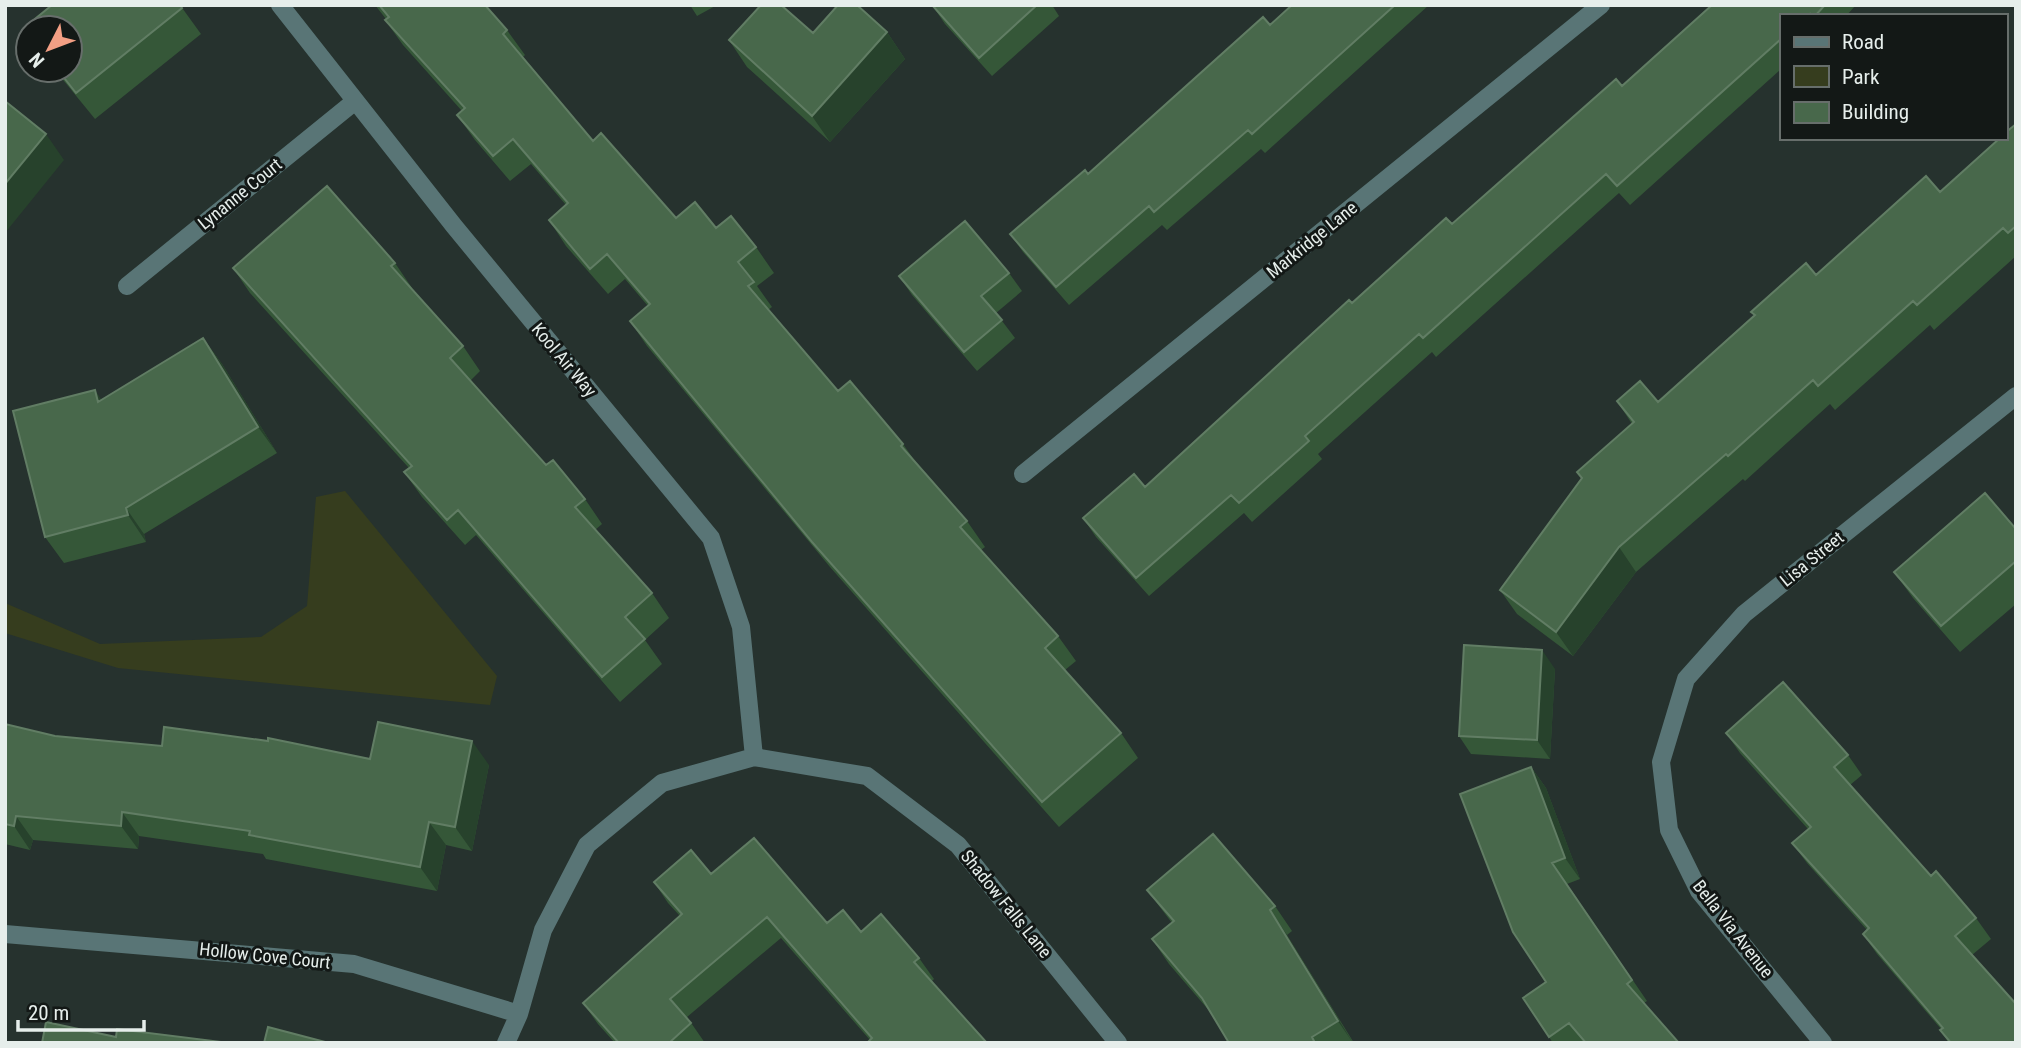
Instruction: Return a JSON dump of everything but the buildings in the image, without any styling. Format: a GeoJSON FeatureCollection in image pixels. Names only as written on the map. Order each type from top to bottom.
{"type":"FeatureCollection","features":[{"type":"Feature","properties":{"kind":"street","name":"Kool Air Way"},"geometry":{"type":"LineString","coordinates":[[280,5],[354,102],[711,538],[741,627],[754,757]]}},
{"type":"Feature","properties":{"kind":"street","name":"Markridge Lane"},"geometry":{"type":"LineString","coordinates":[[1023,474],[1601,5]]}},
{"type":"Feature","properties":{"kind":"street","name":"Lynanne Court"},"geometry":{"type":"LineString","coordinates":[[127,286],[354,102]]}},
{"type":"Feature","properties":{"kind":"street","name":"Lisa Street"},"geometry":{"type":"LineString","coordinates":[[1661,762],[1686,679],[1744,614],[2016,396]]}},
{"type":"Feature","properties":{"kind":"street"},"geometry":{"type":"LineString","coordinates":[[506,1043],[519,1014],[542,930],[587,845],[662,783],[754,757]]}},
{"type":"Feature","properties":{"kind":"street","name":"Shadow Falls Lane"},"geometry":{"type":"LineString","coordinates":[[754,757],[867,776],[958,845],[1118,1043]]}},
{"type":"Feature","properties":{"kind":"street","name":"Bella Via Avenue"},"geometry":{"type":"LineString","coordinates":[[1661,762],[1669,830],[1699,891],[1823,1043]]}},
{"type":"Feature","properties":{"kind":"street","name":"Hollow Cove Court"},"geometry":{"type":"LineString","coordinates":[[5,934],[354,964],[519,1014]]}},
{"type":"Feature","properties":{"kind":"green space"},"geometry":{"type":"Polygon","coordinates":[[[345,491],[497,676],[490,705],[118,668],[5,633],[5,603],[100,644],[261,637],[307,606],[316,497],[345,491]]]}}]}
